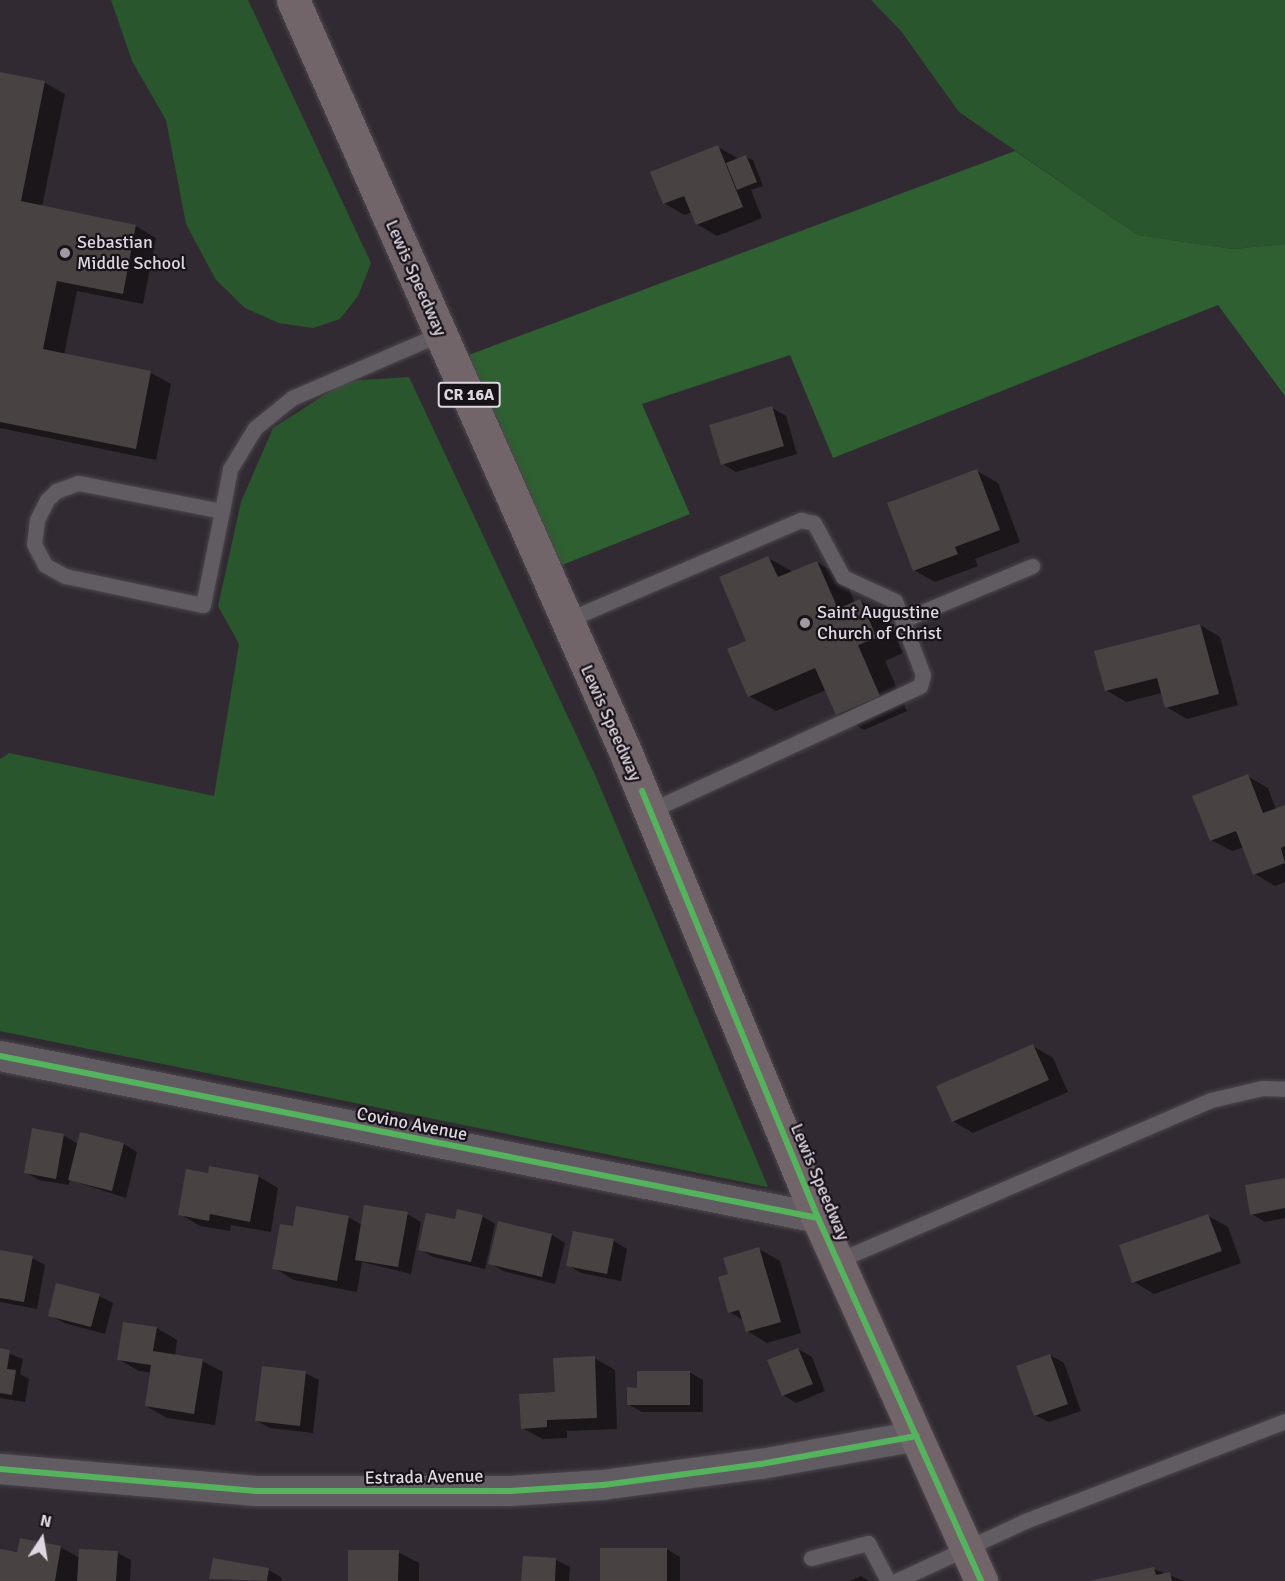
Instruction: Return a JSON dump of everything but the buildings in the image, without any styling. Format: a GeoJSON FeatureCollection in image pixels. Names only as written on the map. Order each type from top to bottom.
{"type":"FeatureCollection","features":[{"type":"Feature","properties":{"kind":"main road","name":"Lewis Speedway"},"geometry":{"type":"LineString","coordinates":[[293,0],[650,810],[818,1218],[981,1581]]}},
{"type":"Feature","properties":{"kind":"street","name":"Covino Avenue"},"geometry":{"type":"LineString","coordinates":[[0,1056],[818,1218]]}},
{"type":"Feature","properties":{"kind":"street","name":"Estrada Avenue"},"geometry":{"type":"LineString","coordinates":[[0,1469],[256,1491],[510,1491],[603,1485],[760,1464],[916,1436]]}},
{"type":"Feature","properties":{"kind":"lane"},"geometry":{"type":"LineString","coordinates":[[222,511],[78,483],[56,491],[47,500],[37,520],[34,544],[45,565],[65,576],[203,605],[222,511],[230,469],[241,448],[272,412],[292,398],[440,334]]}},
{"type":"Feature","properties":{"kind":"lane"},"geometry":{"type":"LineString","coordinates":[[565,621],[801,520],[814,523],[843,577],[889,595],[903,620],[923,675],[920,686],[650,810]]}},
{"type":"Feature","properties":{"kind":"lane"},"geometry":{"type":"LineString","coordinates":[[903,620],[1032,566]]}},
{"type":"Feature","properties":{"kind":"lane"},"geometry":{"type":"LineString","coordinates":[[837,1261],[1211,1100],[1262,1088],[1285,1089]]}},
{"type":"Feature","properties":{"kind":"lane"},"geometry":{"type":"LineString","coordinates":[[896,1581],[967,1550],[1025,1521],[1285,1421]]}},
{"type":"Feature","properties":{"kind":"lane"},"geometry":{"type":"LineString","coordinates":[[811,1558],[868,1543],[888,1581]]}},
{"type":"Feature","properties":{"kind":"green space"},"geometry":{"type":"Polygon","coordinates":[[[111,0],[248,0],[371,263],[358,296],[340,319],[313,328],[279,323],[245,308],[216,280],[186,224],[166,120],[132,61],[111,0]]]}},
{"type":"Feature","properties":{"kind":"green space"},"geometry":{"type":"Polygon","coordinates":[[[871,0],[1285,0],[1285,244],[1233,249],[1138,235],[959,112],[901,31],[871,0]]]}},
{"type":"Feature","properties":{"kind":"green space"},"geometry":{"type":"Polygon","coordinates":[[[1015,151],[1138,235],[1233,249],[1285,244],[1285,396],[1218,305],[833,458],[790,355],[642,404],[690,514],[557,567],[466,356],[1015,151]]]}},
{"type":"Feature","properties":{"kind":"green space"},"geometry":{"type":"Polygon","coordinates":[[[409,377],[596,777],[768,1187],[0,1031],[0,759],[9,753],[214,796],[239,644],[218,606],[241,502],[273,428],[346,381],[409,377]]]}},
{"type":"Feature","properties":{"kind":"cycle path"},"geometry":{"type":"LineString","coordinates":[[642,791],[818,1218],[981,1581]]}},
{"type":"Feature","properties":{"kind":"cycle path"},"geometry":{"type":"LineString","coordinates":[[0,1056],[818,1218]]}},
{"type":"Feature","properties":{"kind":"cycle path"},"geometry":{"type":"LineString","coordinates":[[0,1469],[256,1491],[510,1491],[603,1485],[761,1464],[916,1436]]}},
{"type":"Feature","properties":{"kind":"place","name":"Sebastian Middle School"},"geometry":{"type":"Point","coordinates":[65,253]}},
{"type":"Feature","properties":{"kind":"place","name":"Saint Augustine Church of Christ"},"geometry":{"type":"Point","coordinates":[805,623]}}]}
